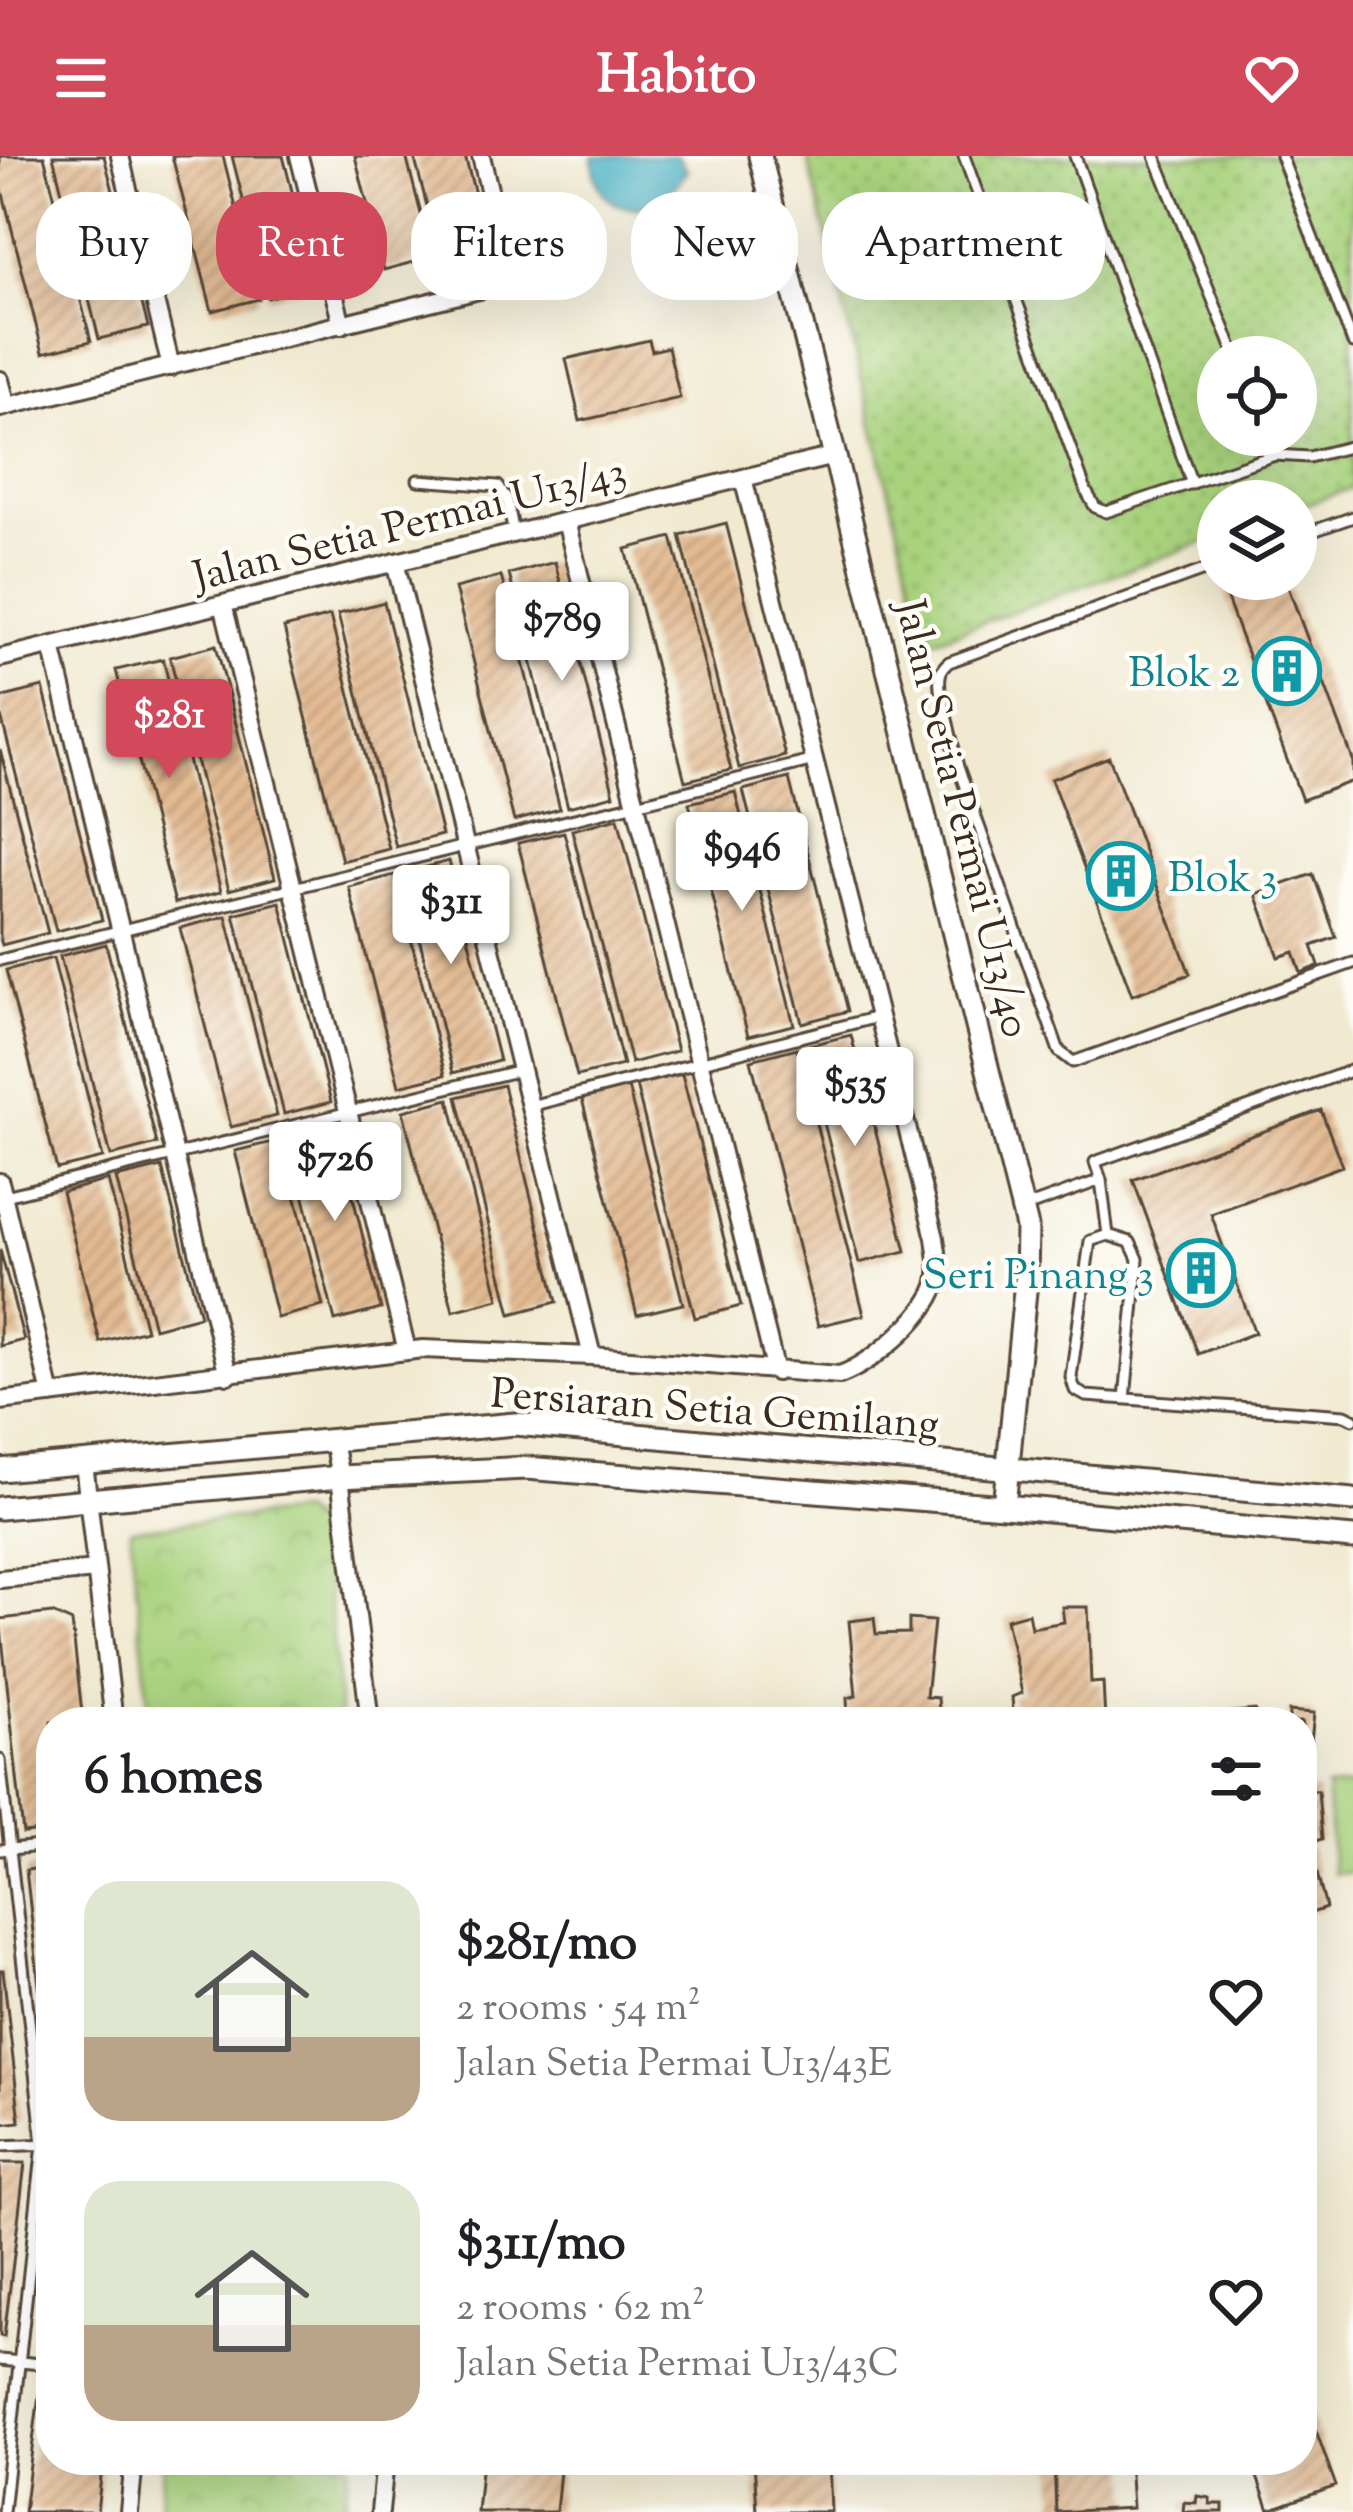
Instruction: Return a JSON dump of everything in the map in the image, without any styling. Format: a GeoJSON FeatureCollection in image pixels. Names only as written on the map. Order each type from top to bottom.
{"type":"FeatureCollection","features":[{"type":"Feature","properties":{"kind":"street"},"geometry":{"type":"LineString","coordinates":[[119,156],[172,367]]}},
{"type":"Feature","properties":{"kind":"street"},"geometry":{"type":"LineString","coordinates":[[298,156],[342,326]]}},
{"type":"Feature","properties":{"kind":"street"},"geometry":{"type":"LineString","coordinates":[[0,380],[3,407],[476,292],[495,280],[505,256],[481,156]]}},
{"type":"Feature","properties":{"kind":"street","name":"Jalan Setia Permai U13/40"},"geometry":{"type":"LineString","coordinates":[[760,156],[1028,1227],[1004,1506]]}},
{"type":"Feature","properties":{"kind":"street","name":"Jalan Setia Permai U13/43"},"geometry":{"type":"LineString","coordinates":[[0,658],[835,456]]}},
{"type":"Feature","properties":{"kind":"street"},"geometry":{"type":"LineString","coordinates":[[0,1401],[423,1349],[592,1356],[828,1376],[854,1370],[922,1310],[936,1285],[935,1238],[743,478]]}},
{"type":"Feature","properties":{"kind":"street"},"geometry":{"type":"LineString","coordinates":[[566,521],[776,1372]]}},
{"type":"Feature","properties":{"kind":"street"},"geometry":{"type":"LineString","coordinates":[[395,562],[592,1356]]}},
{"type":"Feature","properties":{"kind":"street"},"geometry":{"type":"LineString","coordinates":[[223,604],[407,1352]]}},
{"type":"Feature","properties":{"kind":"street"},"geometry":{"type":"LineString","coordinates":[[52,646],[229,1375]]}},
{"type":"Feature","properties":{"kind":"street"},"geometry":{"type":"LineString","coordinates":[[1,1192],[51,1395]]}},
{"type":"Feature","properties":{"kind":"street","name":"Persiaran Setia Gemilang"},"geometry":{"type":"LineString","coordinates":[[0,1470],[515,1424],[1353,1500]]}},
{"type":"Feature","properties":{"kind":"street"},"geometry":{"type":"LineString","coordinates":[[333,1441],[368,1707]]}},
{"type":"Feature","properties":{"kind":"street"},"geometry":{"type":"LineString","coordinates":[[85,1463],[112,1707]]}},
{"type":"Feature","properties":{"kind":"street","name":"Persiaran Setia Gemilang"},"geometry":{"type":"LineString","coordinates":[[0,1508],[340,1477],[526,1468],[1353,1538]]}},
{"type":"Feature","properties":{"kind":"street"},"geometry":{"type":"LineString","coordinates":[[0,1579],[96,1570]]}},
{"type":"Feature","properties":{"kind":"street"},"geometry":{"type":"LineString","coordinates":[[128,2512],[132,2475]]}},
{"type":"Feature","properties":{"kind":"street"},"geometry":{"type":"LineString","coordinates":[[380,2512],[384,2475]]}},
{"type":"Feature","properties":{"kind":"lane"},"geometry":{"type":"LineString","coordinates":[[964,156],[1085,491],[1095,507],[1106,512],[1273,456]]}},
{"type":"Feature","properties":{"kind":"lane"},"geometry":{"type":"LineString","coordinates":[[1075,156],[1192,484]]}},
{"type":"Feature","properties":{"kind":"lane"},"geometry":{"type":"LineString","coordinates":[[1155,156],[1228,336]]}},
{"type":"Feature","properties":{"kind":"lane"},"geometry":{"type":"LineString","coordinates":[[1281,156],[1353,343]]}},
{"type":"Feature","properties":{"kind":"lane"},"geometry":{"type":"LineString","coordinates":[[1317,455],[1353,446]]}},
{"type":"Feature","properties":{"kind":"lane"},"geometry":{"type":"LineString","coordinates":[[418,480],[498,486],[507,500],[514,533]]}},
{"type":"Feature","properties":{"kind":"lane"},"geometry":{"type":"LineString","coordinates":[[1317,530],[1353,517]]}},
{"type":"Feature","properties":{"kind":"lane"},"geometry":{"type":"LineString","coordinates":[[1197,572],[974,651],[949,662],[939,678],[958,767],[1059,1052],[1073,1062],[1353,963]]}},
{"type":"Feature","properties":{"kind":"lane"},"geometry":{"type":"LineString","coordinates":[[0,960],[815,760]]}},
{"type":"Feature","properties":{"kind":"lane"},"geometry":{"type":"LineString","coordinates":[[530,1106],[878,1017]]}},
{"type":"Feature","properties":{"kind":"lane"},"geometry":{"type":"LineString","coordinates":[[1,1192],[521,1070]]}},
{"type":"Feature","properties":{"kind":"lane"},"geometry":{"type":"LineString","coordinates":[[1108,1235],[1095,1162],[1353,1070]]}},
{"type":"Feature","properties":{"kind":"lane"},"geometry":{"type":"LineString","coordinates":[[1023,1208],[1101,1180]]}},
{"type":"Feature","properties":{"kind":"lane"},"geometry":{"type":"LineString","coordinates":[[1125,1399],[1138,1259],[1130,1242],[1108,1235],[1090,1241],[1071,1377],[1075,1390],[1086,1396],[1353,1419]]}},
{"type":"Feature","properties":{"kind":"lane"},"geometry":{"type":"LineString","coordinates":[[0,1760],[5,1849],[36,2067]]}},
{"type":"Feature","properties":{"kind":"lane"},"geometry":{"type":"LineString","coordinates":[[5,1849],[36,1846]]}},
{"type":"Feature","properties":{"kind":"lane"},"geometry":{"type":"LineString","coordinates":[[0,2146],[36,2144]]}},
{"type":"Feature","properties":{"kind":"lane"},"geometry":{"type":"LineString","coordinates":[[3,2512],[36,2232]]}},
{"type":"Feature","properties":{"kind":"lane"},"geometry":{"type":"LineString","coordinates":[[0,2360],[36,2363]]}},
{"type":"Feature","properties":{"kind":"green space"},"geometry":{"type":"Polygon","coordinates":[[[807,156],[1353,156],[1353,488],[1317,501],[1317,480],[1197,480],[1197,545],[926,643],[842,300],[1105,300],[1105,192],[822,192],[822,217],[807,156]]]}},
{"type":"Feature","properties":{"kind":"green space"},"geometry":{"type":"Polygon","coordinates":[[[300,1512],[322,1529],[340,1707],[148,1707],[130,1529],[300,1512]]]}},
{"type":"Feature","properties":{"kind":"green space"},"geometry":{"type":"Polygon","coordinates":[[[1353,1786],[1353,1872],[1333,1874],[1326,1788],[1353,1786]]]}},
{"type":"Feature","properties":{"kind":"green space"},"geometry":{"type":"Polygon","coordinates":[[[163,2475],[348,2475],[344,2512],[159,2512],[163,2475]]]}},
{"type":"Feature","properties":{"kind":"water"},"geometry":{"type":"Polygon","coordinates":[[[593,156],[678,156],[687,171],[668,192],[631,192],[631,207],[615,204],[596,178],[593,156]]]}},
{"type":"Feature","properties":{"kind":"building"},"geometry":{"type":"Polygon","coordinates":[[[0,156],[44,156],[53,192],[36,192],[36,300],[81,300],[91,341],[43,353],[0,182],[0,156]]]}},
{"type":"Feature","properties":{"kind":"building"},"geometry":{"type":"Polygon","coordinates":[[[53,156],[104,156],[113,192],[62,192],[53,156]]]}},
{"type":"Feature","properties":{"kind":"building"},"geometry":{"type":"Polygon","coordinates":[[[172,156],[223,156],[232,192],[216,192],[216,300],[255,300],[212,311],[192,234],[192,192],[181,192],[172,156]]]}},
{"type":"Feature","properties":{"kind":"building"},"geometry":{"type":"Polygon","coordinates":[[[232,156],[283,156],[292,192],[241,192],[232,156]]]}},
{"type":"Feature","properties":{"kind":"building"},"geometry":{"type":"Polygon","coordinates":[[[355,156],[406,156],[415,192],[411,192],[411,263],[387,269],[387,192],[364,192],[355,156]]]}},
{"type":"Feature","properties":{"kind":"building"},"geometry":{"type":"Polygon","coordinates":[[[414,156],[465,156],[474,192],[423,192],[414,156]]]}},
{"type":"Feature","properties":{"kind":"building"},"geometry":{"type":"Polygon","coordinates":[[[89,300],[141,300],[148,327],[99,339],[89,300]]]}},
{"type":"Feature","properties":{"kind":"building"},"geometry":{"type":"Polygon","coordinates":[[[649,340],[652,351],[668,347],[680,398],[580,421],[566,359],[649,340]]]}},
{"type":"Feature","properties":{"kind":"building"},"geometry":{"type":"Polygon","coordinates":[[[726,523],[785,756],[739,768],[680,535],[726,523]]]}},
{"type":"Feature","properties":{"kind":"building"},"geometry":{"type":"Polygon","coordinates":[[[672,537],[731,770],[685,781],[626,549],[672,537]]]}},
{"type":"Feature","properties":{"kind":"building"},"geometry":{"type":"Polygon","coordinates":[[[555,562],[614,795],[568,807],[509,574],[555,562]]]}},
{"type":"Feature","properties":{"kind":"building"},"geometry":{"type":"Polygon","coordinates":[[[501,576],[560,809],[514,821],[455,588],[501,576]]]}},
{"type":"Feature","properties":{"kind":"building","name":"Blok 2"},"geometry":{"type":"Polygon","coordinates":[[[1227,600],[1293,600],[1353,760],[1353,781],[1302,800],[1227,600]]]}},
{"type":"Feature","properties":{"kind":"building"},"geometry":{"type":"Polygon","coordinates":[[[384,602],[442,835],[396,847],[338,614],[384,602]]]}},
{"type":"Feature","properties":{"kind":"building"},"geometry":{"type":"Polygon","coordinates":[[[330,616],[389,849],[342,861],[284,628],[330,616]]]}},
{"type":"Feature","properties":{"kind":"building"},"geometry":{"type":"Polygon","coordinates":[[[216,645],[275,878],[229,890],[170,657],[216,645]]]}},
{"type":"Feature","properties":{"kind":"building"},"geometry":{"type":"Polygon","coordinates":[[[163,659],[221,892],[175,903],[116,670],[163,659]]]}},
{"type":"Feature","properties":{"kind":"building"},"geometry":{"type":"Polygon","coordinates":[[[43,687],[102,920],[56,931],[0,712],[0,698],[43,687]]]}},
{"type":"Feature","properties":{"kind":"building"},"geometry":{"type":"Polygon","coordinates":[[[0,750],[48,933],[2,945],[0,938],[0,750]]]}},
{"type":"Feature","properties":{"kind":"building","name":"Blok 3"},"geometry":{"type":"Polygon","coordinates":[[[1109,757],[1190,974],[1132,995],[1051,779],[1109,757]]]}},
{"type":"Feature","properties":{"kind":"building"},"geometry":{"type":"Polygon","coordinates":[[[789,778],[848,1011],[802,1023],[743,790],[789,778]]]}},
{"type":"Feature","properties":{"kind":"building"},"geometry":{"type":"Polygon","coordinates":[[[735,792],[794,1025],[748,1036],[689,803],[735,792]]]}},
{"type":"Feature","properties":{"kind":"building"},"geometry":{"type":"Polygon","coordinates":[[[618,818],[677,1051],[631,1063],[572,830],[618,818]]]}},
{"type":"Feature","properties":{"kind":"building"},"geometry":{"type":"Polygon","coordinates":[[[564,832],[623,1065],[577,1076],[518,843],[564,832]]]}},
{"type":"Feature","properties":{"kind":"building"},"geometry":{"type":"Polygon","coordinates":[[[449,861],[499,1061],[453,1073],[403,873],[449,861]]]}},
{"type":"Feature","properties":{"kind":"building"},"geometry":{"type":"Polygon","coordinates":[[[1313,874],[1336,937],[1312,946],[1319,966],[1301,973],[1294,952],[1279,957],[1256,894],[1313,874]]]}},
{"type":"Feature","properties":{"kind":"building"},"geometry":{"type":"Polygon","coordinates":[[[395,875],[445,1075],[399,1086],[349,887],[395,875]]]}},
{"type":"Feature","properties":{"kind":"building"},"geometry":{"type":"Polygon","coordinates":[[[280,902],[331,1102],[284,1114],[234,914],[280,902]]]}},
{"type":"Feature","properties":{"kind":"building"},"geometry":{"type":"Polygon","coordinates":[[[226,916],[277,1116],[231,1127],[180,928],[226,916]]]}},
{"type":"Feature","properties":{"kind":"building"},"geometry":{"type":"Polygon","coordinates":[[[106,944],[157,1144],[111,1156],[60,956],[106,944]]]}},
{"type":"Feature","properties":{"kind":"building"},"geometry":{"type":"Polygon","coordinates":[[[53,958],[103,1158],[57,1169],[6,970],[53,958]]]}},
{"type":"Feature","properties":{"kind":"building"},"geometry":{"type":"Polygon","coordinates":[[[851,1035],[906,1251],[859,1263],[805,1046],[851,1035]]]}},
{"type":"Feature","properties":{"kind":"building"},"geometry":{"type":"Polygon","coordinates":[[[797,1048],[864,1315],[818,1326],[751,1060],[797,1048]]]}},
{"type":"Feature","properties":{"kind":"building"},"geometry":{"type":"Polygon","coordinates":[[[682,1074],[741,1306],[695,1318],[636,1085],[682,1074]]]}},
{"type":"Feature","properties":{"kind":"building"},"geometry":{"type":"Polygon","coordinates":[[[503,1085],[557,1302],[511,1314],[457,1097],[503,1085]]]}},
{"type":"Feature","properties":{"kind":"building"},"geometry":{"type":"Polygon","coordinates":[[[628,1087],[683,1304],[637,1315],[582,1099],[628,1087]]]}},
{"type":"Feature","properties":{"kind":"building"},"geometry":{"type":"Polygon","coordinates":[[[449,1099],[499,1299],[453,1311],[403,1111],[449,1099]]]}},
{"type":"Feature","properties":{"kind":"building","name":"Seri Pinang 3"},"geometry":{"type":"Polygon","coordinates":[[[1321,1110],[1342,1166],[1211,1214],[1255,1333],[1198,1354],[1133,1180],[1321,1110]]]}},
{"type":"Feature","properties":{"kind":"building"},"geometry":{"type":"Polygon","coordinates":[[[335,1126],[381,1309],[335,1321],[289,1138],[335,1126]]]}},
{"type":"Feature","properties":{"kind":"building"},"geometry":{"type":"Polygon","coordinates":[[[281,1140],[323,1306],[277,1318],[235,1151],[281,1140]]]}},
{"type":"Feature","properties":{"kind":"building"},"geometry":{"type":"Polygon","coordinates":[[[162,1167],[200,1316],[154,1328],[116,1178],[162,1167]]]}},
{"type":"Feature","properties":{"kind":"building"},"geometry":{"type":"Polygon","coordinates":[[[108,1180],[146,1330],[100,1342],[62,1192],[108,1180]]]}},
{"type":"Feature","properties":{"kind":"building"},"geometry":{"type":"Polygon","coordinates":[[[0,1250],[24,1340],[0,1346],[0,1250]]]}},
{"type":"Feature","properties":{"kind":"building"},"geometry":{"type":"Polygon","coordinates":[[[1062,1607],[1088,1607],[1091,1683],[1103,1682],[1104,1707],[1013,1707],[1012,1697],[1022,1693],[1006,1619],[1028,1613],[1031,1628],[1064,1622],[1062,1607]]]}},
{"type":"Feature","properties":{"kind":"building"},"geometry":{"type":"Polygon","coordinates":[[[52,1613],[72,1622],[81,1707],[36,1707],[36,1832],[23,1833],[0,1619],[52,1613]]]}},
{"type":"Feature","properties":{"kind":"building"},"geometry":{"type":"Polygon","coordinates":[[[874,1618],[876,1634],[909,1633],[909,1619],[934,1621],[926,1697],[938,1698],[939,1707],[847,1707],[847,1698],[856,1696],[849,1621],[874,1618]]]}},
{"type":"Feature","properties":{"kind":"building"},"geometry":{"type":"Polygon","coordinates":[[[1317,1791],[1318,1791],[1322,1839],[1317,1841],[1317,1791]]]}},
{"type":"Feature","properties":{"kind":"building"},"geometry":{"type":"Polygon","coordinates":[[[36,1869],[36,1959],[26,1870],[36,1869]]]}},
{"type":"Feature","properties":{"kind":"building"},"geometry":{"type":"Polygon","coordinates":[[[1317,1874],[1326,1908],[1317,1911],[1317,1874]]]}},
{"type":"Feature","properties":{"kind":"building"},"geometry":{"type":"Polygon","coordinates":[[[0,1970],[20,2122],[0,2124],[0,1970]]]}},
{"type":"Feature","properties":{"kind":"building"},"geometry":{"type":"Polygon","coordinates":[[[0,2163],[25,2163],[4,2337],[0,2336],[0,2163]]]}},
{"type":"Feature","properties":{"kind":"building"},"geometry":{"type":"Polygon","coordinates":[[[36,2418],[36,2475],[101,2475],[97,2512],[24,2512],[36,2418]]]}},
{"type":"Feature","properties":{"kind":"building"},"geometry":{"type":"Polygon","coordinates":[[[1317,2433],[1336,2486],[1269,2510],[1256,2475],[1317,2475],[1317,2433]]]}},
{"type":"Feature","properties":{"kind":"building"},"geometry":{"type":"Polygon","coordinates":[[[481,2475],[560,2475],[556,2512],[477,2512],[481,2475]]]}},
{"type":"Feature","properties":{"kind":"building"},"geometry":{"type":"Polygon","coordinates":[[[755,2475],[830,2475],[831,2512],[757,2512],[755,2475]]]}},
{"type":"Feature","properties":{"kind":"building"},"geometry":{"type":"Polygon","coordinates":[[[1055,2475],[1130,2475],[1132,2508],[1056,2512],[1055,2475]]]}},
{"type":"Feature","properties":{"kind":"building"},"geometry":{"type":"Polygon","coordinates":[[[1197,2496],[1210,2498],[1210,2504],[1223,2504],[1223,2512],[1183,2512],[1184,2502],[1196,2503],[1197,2496]]]}},
{"type":"Feature","properties":{"kind":"place","name":"Blok 2"},"geometry":{"type":"Point","coordinates":[1287,671]}},
{"type":"Feature","properties":{"kind":"place","name":"Blok 3"},"geometry":{"type":"Point","coordinates":[1121,876]}},
{"type":"Feature","properties":{"kind":"place","name":"Seri Pinang 3"},"geometry":{"type":"Point","coordinates":[1201,1273]}}]}
